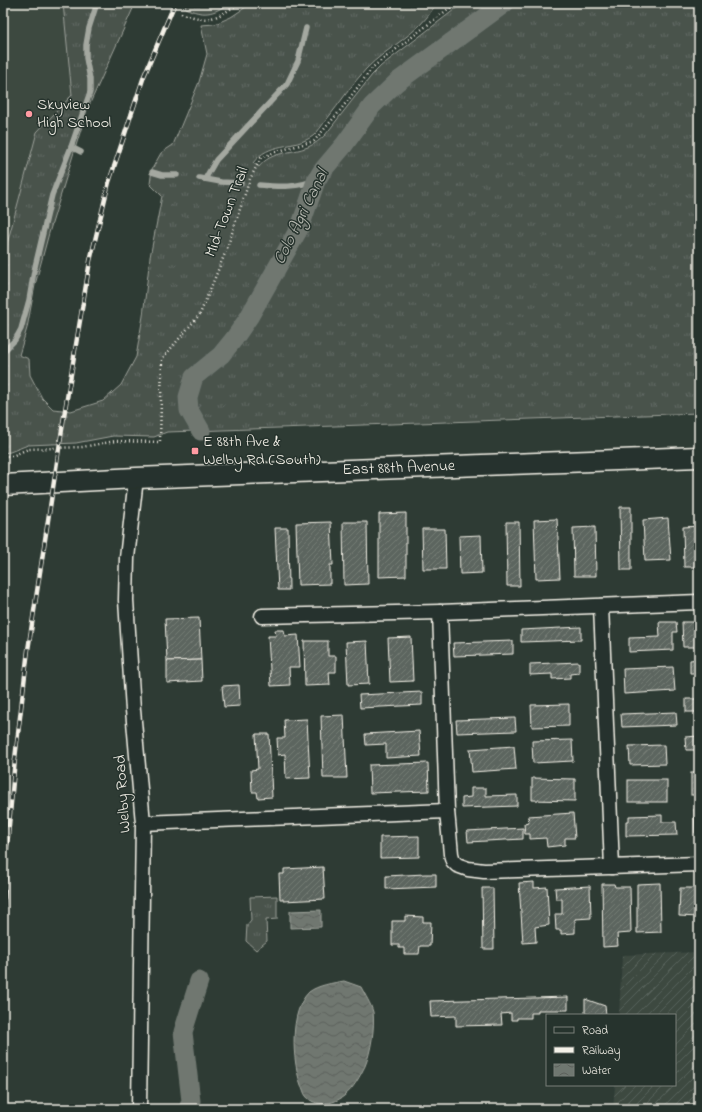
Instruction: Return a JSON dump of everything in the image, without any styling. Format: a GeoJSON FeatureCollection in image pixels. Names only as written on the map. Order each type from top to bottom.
{"type":"FeatureCollection","features":[{"type":"Feature","properties":{"kind":"main road","name":"East 88th Avenue"},"geometry":{"type":"LineString","coordinates":[[3,485],[136,478],[699,457]]}},
{"type":"Feature","properties":{"kind":"street","name":"Welby Road"},"geometry":{"type":"LineString","coordinates":[[136,478],[127,558],[126,600],[132,710],[143,823],[139,1109]]}},
{"type":"Feature","properties":{"kind":"street"},"geometry":{"type":"LineString","coordinates":[[262,616],[440,612],[699,602]]}},
{"type":"Feature","properties":{"kind":"street"},"geometry":{"type":"LineString","coordinates":[[601,606],[612,867]]}},
{"type":"Feature","properties":{"kind":"street"},"geometry":{"type":"LineString","coordinates":[[440,612],[447,812],[451,854],[453,861],[457,865],[468,869],[484,871],[699,864]]}},
{"type":"Feature","properties":{"kind":"street"},"geometry":{"type":"LineString","coordinates":[[143,823],[447,812]]}},
{"type":"Feature","properties":{"kind":"path"},"geometry":{"type":"LineString","coordinates":[[152,3],[158,5]]}},
{"type":"Feature","properties":{"kind":"path"},"geometry":{"type":"LineString","coordinates":[[181,14],[198,19],[209,20],[221,16],[241,3]]}},
{"type":"Feature","properties":{"kind":"path","name":"Mid-Town Trail"},"geometry":{"type":"LineString","coordinates":[[3,456],[12,456],[28,449],[82,448],[116,441],[160,442],[162,360],[200,314],[226,251],[250,179],[261,158],[275,152],[314,141],[339,112],[372,67],[454,3]]}},
{"type":"Feature","properties":{"kind":"shaded area","name":"Skyview High School"},"geometry":{"type":"Polygon","coordinates":[[[3,3],[63,3],[72,95],[37,132],[3,259],[3,3]]]}},
{"type":"Feature","properties":{"kind":"shaded area"},"geometry":{"type":"Polygon","coordinates":[[[699,952],[699,1109],[613,1109],[615,1086],[676,1086],[676,1014],[619,1014],[622,955],[699,952]]]}},
{"type":"Feature","properties":{"kind":"green space"},"geometry":{"type":"Polygon","coordinates":[[[63,3],[141,3],[140,6],[135,4],[87,110],[49,233],[35,285],[27,328],[19,355],[29,359],[30,375],[42,398],[53,409],[71,411],[103,401],[121,385],[136,357],[143,316],[150,257],[162,196],[150,184],[152,169],[161,153],[173,145],[199,82],[207,54],[201,25],[215,24],[231,17],[252,3],[432,3],[434,7],[428,17],[420,25],[366,69],[313,136],[297,143],[266,151],[253,163],[259,167],[275,155],[308,147],[320,140],[372,75],[381,66],[463,3],[699,3],[699,413],[167,432],[154,437],[113,436],[76,443],[28,445],[3,453],[3,259],[37,132],[72,95],[63,3]]]}},
{"type":"Feature","properties":{"kind":"green space"},"geometry":{"type":"Polygon","coordinates":[[[187,3],[229,3],[213,12],[203,13],[191,11],[185,8],[187,3]]]}},
{"type":"Feature","properties":{"kind":"green space"},"geometry":{"type":"Polygon","coordinates":[[[277,896],[277,919],[266,920],[267,941],[256,950],[246,941],[247,925],[251,920],[250,897],[277,896]]]}},
{"type":"Feature","properties":{"kind":"water"},"geometry":{"type":"Polygon","coordinates":[[[321,910],[321,927],[290,928],[290,911],[321,910]]]}},
{"type":"Feature","properties":{"kind":"water"},"geometry":{"type":"Polygon","coordinates":[[[344,981],[361,987],[371,1006],[373,1012],[373,1032],[371,1047],[365,1066],[359,1078],[344,1096],[340,1099],[325,1104],[314,1102],[305,1095],[298,1075],[294,1050],[295,1023],[298,1011],[309,992],[321,986],[344,981]]]}},
{"type":"Feature","properties":{"kind":"building"},"geometry":{"type":"Polygon","coordinates":[[[620,507],[631,507],[631,570],[621,570],[620,507]]]}},
{"type":"Feature","properties":{"kind":"building"},"geometry":{"type":"Polygon","coordinates":[[[406,513],[406,576],[379,577],[379,514],[406,513]]]}},
{"type":"Feature","properties":{"kind":"building"},"geometry":{"type":"Polygon","coordinates":[[[668,518],[671,560],[645,561],[643,520],[668,518]]]}},
{"type":"Feature","properties":{"kind":"building"},"geometry":{"type":"Polygon","coordinates":[[[557,519],[560,578],[536,579],[534,520],[557,519]]]}},
{"type":"Feature","properties":{"kind":"building"},"geometry":{"type":"Polygon","coordinates":[[[331,522],[333,565],[330,565],[330,584],[298,585],[296,523],[331,522]]]}},
{"type":"Feature","properties":{"kind":"building"},"geometry":{"type":"Polygon","coordinates":[[[343,522],[367,522],[368,584],[344,585],[343,522]]]}},
{"type":"Feature","properties":{"kind":"building"},"geometry":{"type":"Polygon","coordinates":[[[506,522],[519,522],[520,586],[507,586],[506,522]]]}},
{"type":"Feature","properties":{"kind":"building"},"geometry":{"type":"Polygon","coordinates":[[[699,526],[699,567],[684,567],[683,527],[699,526]]]}},
{"type":"Feature","properties":{"kind":"building"},"geometry":{"type":"Polygon","coordinates":[[[595,527],[596,576],[574,576],[573,528],[595,527]]]}},
{"type":"Feature","properties":{"kind":"building"},"geometry":{"type":"Polygon","coordinates":[[[275,528],[288,528],[289,590],[278,590],[275,528]]]}},
{"type":"Feature","properties":{"kind":"building"},"geometry":{"type":"Polygon","coordinates":[[[422,529],[445,529],[446,569],[423,569],[422,529]]]}},
{"type":"Feature","properties":{"kind":"building"},"geometry":{"type":"Polygon","coordinates":[[[481,535],[482,573],[460,574],[459,536],[481,535]]]}},
{"type":"Feature","properties":{"kind":"building"},"geometry":{"type":"Polygon","coordinates":[[[199,618],[201,660],[167,661],[165,619],[199,618]]]}},
{"type":"Feature","properties":{"kind":"building"},"geometry":{"type":"Polygon","coordinates":[[[659,622],[676,622],[677,632],[673,632],[673,650],[629,652],[629,638],[660,637],[659,622]]]}},
{"type":"Feature","properties":{"kind":"building"},"geometry":{"type":"Polygon","coordinates":[[[682,622],[699,622],[699,647],[683,647],[682,622]]]}},
{"type":"Feature","properties":{"kind":"building"},"geometry":{"type":"Polygon","coordinates":[[[581,627],[581,640],[521,642],[521,630],[581,627]]]}},
{"type":"Feature","properties":{"kind":"building"},"geometry":{"type":"Polygon","coordinates":[[[275,630],[284,630],[285,636],[298,635],[300,667],[289,667],[290,685],[271,686],[268,636],[276,636],[275,630]]]}},
{"type":"Feature","properties":{"kind":"building"},"geometry":{"type":"Polygon","coordinates":[[[411,637],[413,681],[390,682],[388,638],[411,637]]]}},
{"type":"Feature","properties":{"kind":"building"},"geometry":{"type":"Polygon","coordinates":[[[304,641],[328,641],[328,656],[336,656],[336,672],[329,672],[330,685],[305,686],[304,641]]]}},
{"type":"Feature","properties":{"kind":"building"},"geometry":{"type":"Polygon","coordinates":[[[367,641],[369,684],[348,685],[346,642],[367,641]]]}},
{"type":"Feature","properties":{"kind":"building"},"geometry":{"type":"Polygon","coordinates":[[[513,641],[513,654],[454,656],[453,643],[513,641]]]}},
{"type":"Feature","properties":{"kind":"building"},"geometry":{"type":"Polygon","coordinates":[[[699,659],[699,673],[690,673],[690,660],[699,659]]]}},
{"type":"Feature","properties":{"kind":"building"},"geometry":{"type":"Polygon","coordinates":[[[201,660],[202,681],[167,683],[167,661],[201,660]]]}},
{"type":"Feature","properties":{"kind":"building"},"geometry":{"type":"Polygon","coordinates":[[[579,662],[579,673],[570,674],[570,678],[552,679],[552,674],[530,675],[530,664],[579,662]]]}},
{"type":"Feature","properties":{"kind":"building"},"geometry":{"type":"Polygon","coordinates":[[[673,667],[675,691],[624,694],[623,669],[673,667]]]}},
{"type":"Feature","properties":{"kind":"building"},"geometry":{"type":"Polygon","coordinates":[[[239,685],[240,706],[224,707],[222,686],[239,685]]]}},
{"type":"Feature","properties":{"kind":"building"},"geometry":{"type":"Polygon","coordinates":[[[422,692],[422,705],[360,708],[359,695],[422,692]]]}},
{"type":"Feature","properties":{"kind":"building"},"geometry":{"type":"Polygon","coordinates":[[[686,699],[699,699],[699,712],[686,712],[686,699]]]}},
{"type":"Feature","properties":{"kind":"building"},"geometry":{"type":"Polygon","coordinates":[[[569,704],[569,726],[532,727],[531,705],[569,704]]]}},
{"type":"Feature","properties":{"kind":"building"},"geometry":{"type":"Polygon","coordinates":[[[676,712],[677,725],[622,727],[621,714],[676,712]]]}},
{"type":"Feature","properties":{"kind":"building"},"geometry":{"type":"Polygon","coordinates":[[[344,715],[347,778],[323,778],[321,716],[344,715]]]}},
{"type":"Feature","properties":{"kind":"building"},"geometry":{"type":"Polygon","coordinates":[[[515,718],[516,731],[457,733],[456,720],[515,718]]]}},
{"type":"Feature","properties":{"kind":"building"},"geometry":{"type":"Polygon","coordinates":[[[307,719],[310,778],[286,779],[285,754],[278,755],[277,738],[285,738],[284,720],[307,719]]]}},
{"type":"Feature","properties":{"kind":"building"},"geometry":{"type":"Polygon","coordinates":[[[419,731],[421,756],[386,758],[386,744],[366,745],[365,734],[419,731]]]}},
{"type":"Feature","properties":{"kind":"building"},"geometry":{"type":"Polygon","coordinates":[[[256,734],[269,734],[272,797],[258,798],[257,792],[252,792],[251,770],[258,769],[256,734]]]}},
{"type":"Feature","properties":{"kind":"building"},"geometry":{"type":"Polygon","coordinates":[[[699,736],[699,750],[686,750],[685,737],[699,736]]]}},
{"type":"Feature","properties":{"kind":"building"},"geometry":{"type":"Polygon","coordinates":[[[572,740],[573,761],[533,763],[532,741],[572,740]]]}},
{"type":"Feature","properties":{"kind":"building"},"geometry":{"type":"Polygon","coordinates":[[[664,745],[665,764],[630,765],[629,746],[664,745]]]}},
{"type":"Feature","properties":{"kind":"building"},"geometry":{"type":"Polygon","coordinates":[[[514,746],[516,769],[472,772],[470,749],[514,746]]]}},
{"type":"Feature","properties":{"kind":"building"},"geometry":{"type":"Polygon","coordinates":[[[428,763],[429,791],[370,793],[369,765],[428,763]]]}},
{"type":"Feature","properties":{"kind":"building"},"geometry":{"type":"Polygon","coordinates":[[[691,773],[699,773],[699,795],[691,795],[691,773]]]}},
{"type":"Feature","properties":{"kind":"building"},"geometry":{"type":"Polygon","coordinates":[[[532,778],[575,779],[575,801],[532,800],[532,778]]]}},
{"type":"Feature","properties":{"kind":"building"},"geometry":{"type":"Polygon","coordinates":[[[628,780],[667,780],[667,802],[628,802],[628,780]]]}},
{"type":"Feature","properties":{"kind":"building"},"geometry":{"type":"Polygon","coordinates":[[[471,788],[486,788],[486,796],[517,795],[517,806],[462,808],[462,798],[471,797],[471,788]]]}},
{"type":"Feature","properties":{"kind":"building"},"geometry":{"type":"Polygon","coordinates":[[[694,809],[699,809],[699,833],[695,833],[694,809]]]}},
{"type":"Feature","properties":{"kind":"building"},"geometry":{"type":"Polygon","coordinates":[[[573,813],[575,838],[565,838],[565,845],[547,847],[546,838],[530,839],[530,834],[525,834],[524,824],[529,823],[528,816],[573,813]]]}},
{"type":"Feature","properties":{"kind":"building"},"geometry":{"type":"Polygon","coordinates":[[[662,815],[662,822],[676,822],[677,835],[626,836],[626,821],[629,821],[629,816],[662,815]]]}},
{"type":"Feature","properties":{"kind":"building"},"geometry":{"type":"Polygon","coordinates":[[[523,828],[523,839],[468,842],[467,831],[523,828]]]}},
{"type":"Feature","properties":{"kind":"building"},"geometry":{"type":"Polygon","coordinates":[[[419,836],[419,857],[380,858],[380,837],[419,836]]]}},
{"type":"Feature","properties":{"kind":"building"},"geometry":{"type":"Polygon","coordinates":[[[323,867],[325,899],[283,901],[283,899],[280,899],[279,874],[284,874],[284,869],[323,867]]]}},
{"type":"Feature","properties":{"kind":"building"},"geometry":{"type":"Polygon","coordinates":[[[436,874],[436,887],[386,889],[386,876],[436,874]]]}},
{"type":"Feature","properties":{"kind":"building"},"geometry":{"type":"Polygon","coordinates":[[[534,882],[534,888],[547,887],[549,925],[535,927],[536,942],[523,943],[519,883],[534,882]]]}},
{"type":"Feature","properties":{"kind":"building"},"geometry":{"type":"Polygon","coordinates":[[[660,883],[661,932],[637,933],[637,884],[660,883]]]}},
{"type":"Feature","properties":{"kind":"building"},"geometry":{"type":"Polygon","coordinates":[[[602,884],[614,884],[615,887],[630,887],[631,933],[617,934],[618,946],[603,947],[602,884]]]}},
{"type":"Feature","properties":{"kind":"building"},"geometry":{"type":"Polygon","coordinates":[[[590,886],[591,918],[575,919],[575,933],[561,934],[561,930],[556,930],[555,914],[562,914],[562,899],[556,899],[555,888],[590,886]]]}},
{"type":"Feature","properties":{"kind":"building"},"geometry":{"type":"Polygon","coordinates":[[[482,888],[493,888],[494,949],[483,949],[482,888]]]}},
{"type":"Feature","properties":{"kind":"building"},"geometry":{"type":"Polygon","coordinates":[[[680,888],[699,888],[699,917],[679,916],[680,888]]]}},
{"type":"Feature","properties":{"kind":"building"},"geometry":{"type":"Polygon","coordinates":[[[405,916],[423,917],[423,922],[431,922],[430,946],[420,946],[419,954],[404,954],[404,948],[399,948],[399,945],[392,945],[392,921],[405,921],[405,916]]]}},
{"type":"Feature","properties":{"kind":"building"},"geometry":{"type":"Polygon","coordinates":[[[568,997],[568,1010],[538,1010],[538,1013],[531,1013],[531,1018],[517,1018],[517,1020],[511,1020],[511,1013],[501,1014],[502,1025],[456,1026],[456,1016],[431,1017],[430,1001],[568,997]]]}},
{"type":"Feature","properties":{"kind":"building"},"geometry":{"type":"Polygon","coordinates":[[[585,999],[605,1006],[606,1014],[585,1013],[585,999]]]}},
{"type":"Feature","properties":{"kind":"waterway"},"geometry":{"type":"LineString","coordinates":[[81,152],[71,147],[90,92],[86,45],[89,28],[97,3]]}},
{"type":"Feature","properties":{"kind":"waterway","name":"Colo Agri Canal"},"geometry":{"type":"LineString","coordinates":[[201,431],[189,410],[188,397],[194,377],[221,355],[249,317],[300,227],[316,181],[322,171],[344,145],[372,106],[397,82],[505,3]]}},
{"type":"Feature","properties":{"kind":"waterway"},"geometry":{"type":"LineString","coordinates":[[205,179],[216,160],[287,84],[298,61],[306,28]]}},
{"type":"Feature","properties":{"kind":"waterway"},"geometry":{"type":"LineString","coordinates":[[3,352],[15,340],[21,329],[29,300],[34,271],[52,195],[71,147]]}},
{"type":"Feature","properties":{"kind":"waterway"},"geometry":{"type":"LineString","coordinates":[[152,172],[162,175],[177,175]]}},
{"type":"Feature","properties":{"kind":"waterway"},"geometry":{"type":"LineString","coordinates":[[199,178],[221,182],[241,183]]}},
{"type":"Feature","properties":{"kind":"waterway"},"geometry":{"type":"LineString","coordinates":[[259,185],[289,186],[303,184],[317,179]]}},
{"type":"Feature","properties":{"kind":"waterway","name":"Colo Agri Canal"},"geometry":{"type":"LineString","coordinates":[[188,1109],[191,1101],[183,1032],[199,981]]}},
{"type":"Feature","properties":{"kind":"railway"},"geometry":{"type":"LineString","coordinates":[[3,926],[7,847],[15,759],[28,650],[65,410],[90,261],[109,182],[144,76],[175,3]]}},
{"type":"Feature","properties":{"kind":"place","name":"Skyview High School"},"geometry":{"type":"Point","coordinates":[29,114]}},
{"type":"Feature","properties":{"kind":"place","name":"E 88th Ave & Welby Rd (South)"},"geometry":{"type":"Point","coordinates":[195,451]}}]}
